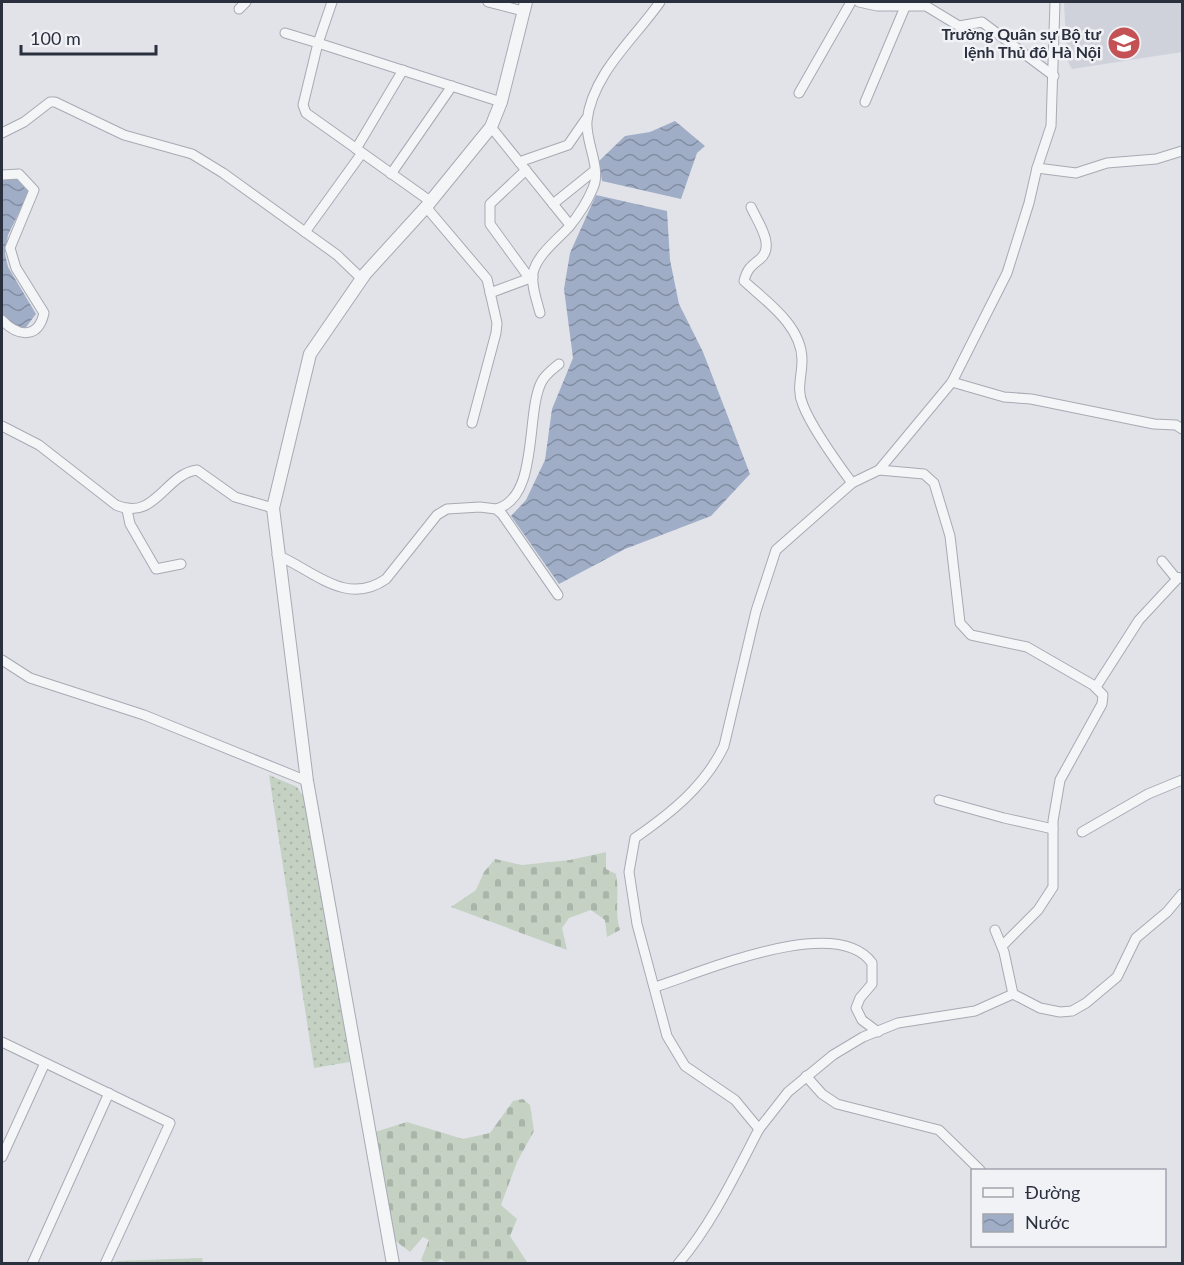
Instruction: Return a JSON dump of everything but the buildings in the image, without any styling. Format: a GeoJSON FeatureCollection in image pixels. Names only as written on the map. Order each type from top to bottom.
{"type":"FeatureCollection","features":[{"type":"Feature","properties":{"kind":"street"},"geometry":{"type":"LineString","coordinates":[[332,2],[318,43],[303,110],[428,204],[487,279],[496,333],[472,423]]}},
{"type":"Feature","properties":{"kind":"street"},"geometry":{"type":"LineString","coordinates":[[393,1263],[307,781],[277,555],[273,508],[310,354],[362,279],[491,127],[501,102],[524,6],[488,2]]}},
{"type":"Feature","properties":{"kind":"street"},"geometry":{"type":"LineString","coordinates":[[519,162],[553,153],[568,145],[587,117],[603,78],[660,2]]}},
{"type":"Feature","properties":{"kind":"street"},"geometry":{"type":"LineString","coordinates":[[799,93],[851,2]]}},
{"type":"Feature","properties":{"kind":"street"},"geometry":{"type":"LineString","coordinates":[[859,2],[905,7],[926,6],[959,26],[982,22],[1054,76]]}},
{"type":"Feature","properties":{"kind":"street"},"geometry":{"type":"LineString","coordinates":[[759,1129],[735,1100],[685,1066],[667,1036],[637,924],[629,872],[635,838],[667,815],[715,765],[724,746],[756,611],[776,550],[852,483],[879,470],[952,382],[1007,273],[1029,202],[1036,168],[1052,126],[1054,2]]}},
{"type":"Feature","properties":{"kind":"street"},"geometry":{"type":"LineString","coordinates":[[865,102],[905,7]]}},
{"type":"Feature","properties":{"kind":"street"},"geometry":{"type":"LineString","coordinates":[[285,33],[501,102]]}},
{"type":"Feature","properties":{"kind":"street"},"geometry":{"type":"LineString","coordinates":[[305,232],[359,151],[403,70]]}},
{"type":"Feature","properties":{"kind":"street"},"geometry":{"type":"LineString","coordinates":[[391,174],[452,86]]}},
{"type":"Feature","properties":{"kind":"street"},"geometry":{"type":"LineString","coordinates":[[2,133],[24,123],[50,102],[63,103],[124,135],[192,154],[223,173],[337,255],[362,279]]}},
{"type":"Feature","properties":{"kind":"street"},"geometry":{"type":"LineString","coordinates":[[490,293],[531,278],[540,259],[570,225],[594,186],[587,117]]}},
{"type":"Feature","properties":{"kind":"street"},"geometry":{"type":"LineString","coordinates":[[491,127],[570,225]]}},
{"type":"Feature","properties":{"kind":"street"},"geometry":{"type":"LineString","coordinates":[[1036,168],[1076,173],[1113,162],[1156,159],[1182,151]]}},
{"type":"Feature","properties":{"kind":"street"},"geometry":{"type":"LineString","coordinates":[[526,170],[490,204],[490,224],[531,278],[540,314]]}},
{"type":"Feature","properties":{"kind":"street"},"geometry":{"type":"LineString","coordinates":[[553,204],[594,171]]}},
{"type":"Feature","properties":{"kind":"street"},"geometry":{"type":"LineString","coordinates":[[2,175],[19,174],[34,190],[10,248],[16,268],[44,313],[35,327],[22,334],[16,333],[2,320]]}},
{"type":"Feature","properties":{"kind":"street"},"geometry":{"type":"LineString","coordinates":[[751,207],[766,239],[767,249],[764,256],[747,270],[744,281],[785,319],[797,338],[802,361],[798,391],[804,408],[852,483]]}},
{"type":"Feature","properties":{"kind":"street"},"geometry":{"type":"LineString","coordinates":[[277,555],[300,564],[336,588],[375,586],[386,579],[437,515],[459,507],[503,507],[511,499],[525,471],[537,396],[542,381],[559,364]]}},
{"type":"Feature","properties":{"kind":"street"},"geometry":{"type":"LineString","coordinates":[[952,382],[998,396],[1031,399],[1143,422],[1176,425],[1182,429]]}},
{"type":"Feature","properties":{"kind":"street"},"geometry":{"type":"LineString","coordinates":[[2,426],[39,446],[116,505],[127,510],[138,509],[146,505],[176,481],[197,470],[235,497],[273,508]]}},
{"type":"Feature","properties":{"kind":"street"},"geometry":{"type":"LineString","coordinates":[[879,470],[924,474],[938,488],[950,537],[957,577],[959,616],[964,629],[971,634],[1027,647],[1096,687],[1103,695],[1103,700],[1063,772],[1055,803],[1053,887],[1038,910],[1002,946]]}},
{"type":"Feature","properties":{"kind":"street"},"geometry":{"type":"LineString","coordinates":[[496,508],[502,513],[558,595]]}},
{"type":"Feature","properties":{"kind":"street"},"geometry":{"type":"LineString","coordinates":[[127,510],[130,524],[156,568],[181,564]]}},
{"type":"Feature","properties":{"kind":"street"},"geometry":{"type":"LineString","coordinates":[[1096,687],[1139,620],[1180,578],[1162,561]]}},
{"type":"Feature","properties":{"kind":"street"},"geometry":{"type":"LineString","coordinates":[[2,660],[30,678],[144,715],[307,781]]}},
{"type":"Feature","properties":{"kind":"street"},"geometry":{"type":"LineString","coordinates":[[1082,832],[1148,794],[1182,780]]}},
{"type":"Feature","properties":{"kind":"street"},"geometry":{"type":"LineString","coordinates":[[939,800],[1053,829]]}},
{"type":"Feature","properties":{"kind":"street"},"geometry":{"type":"LineString","coordinates":[[1012,994],[1040,1008],[1060,1012],[1072,1011],[1086,1004],[1117,977],[1136,938],[1167,912],[1182,894]]}},
{"type":"Feature","properties":{"kind":"street"},"geometry":{"type":"LineString","coordinates":[[995,930],[1002,946],[1012,994]]}},
{"type":"Feature","properties":{"kind":"street"},"geometry":{"type":"LineString","coordinates":[[655,987],[789,945],[822,942],[841,945],[862,952],[872,963],[872,984],[860,998],[856,1008],[862,1020],[878,1032]]}},
{"type":"Feature","properties":{"kind":"street"},"geometry":{"type":"LineString","coordinates":[[678,1263],[695,1244],[720,1204],[759,1129],[788,1092],[806,1076],[834,1055],[898,1023],[975,1011],[1012,994]]}},
{"type":"Feature","properties":{"kind":"street"},"geometry":{"type":"LineString","coordinates":[[2,1042],[170,1123],[105,1263]]}},
{"type":"Feature","properties":{"kind":"street"},"geometry":{"type":"LineString","coordinates":[[2,1157],[45,1063]]}},
{"type":"Feature","properties":{"kind":"street"},"geometry":{"type":"LineString","coordinates":[[806,1076],[822,1094],[837,1104],[939,1130],[979,1169]]}},
{"type":"Feature","properties":{"kind":"street"},"geometry":{"type":"LineString","coordinates":[[32,1263],[108,1094]]}},
{"type":"Feature","properties":{"kind":"shaded area","name":"Trường Quân sự Bộ tư lệnh Thủ đô Hà Nội"},"geometry":{"type":"Polygon","coordinates":[[[1064,2],[1182,2],[1182,52],[1072,69],[1067,60],[1064,2]]]}},
{"type":"Feature","properties":{"kind":"green space"},"geometry":{"type":"Polygon","coordinates":[[[269,775],[297,787],[308,804],[350,1062],[314,1068],[269,775]]]}},
{"type":"Feature","properties":{"kind":"green space"},"geometry":{"type":"Polygon","coordinates":[[[606,852],[606,869],[616,874],[617,916],[620,930],[607,937],[605,920],[591,910],[569,918],[562,928],[567,950],[451,907],[476,890],[484,872],[495,859],[522,865],[570,860],[606,852]]]}},
{"type":"Feature","properties":{"kind":"green space"},"geometry":{"type":"Polygon","coordinates":[[[523,1099],[530,1105],[534,1131],[517,1162],[501,1205],[517,1219],[510,1236],[527,1262],[448,1264],[441,1259],[436,1263],[425,1263],[421,1260],[429,1240],[423,1237],[410,1252],[393,1239],[375,1132],[407,1122],[463,1139],[490,1133],[513,1101],[523,1099]]]}},
{"type":"Feature","properties":{"kind":"green space"},"geometry":{"type":"Polygon","coordinates":[[[202,1258],[203,1263],[115,1263],[116,1261],[202,1258]]]}},
{"type":"Feature","properties":{"kind":"water"},"geometry":{"type":"Polygon","coordinates":[[[675,121],[705,146],[697,153],[681,199],[602,181],[599,161],[625,136],[650,132],[675,121]]]}},
{"type":"Feature","properties":{"kind":"water"},"geometry":{"type":"Polygon","coordinates":[[[14,176],[29,192],[8,235],[5,254],[8,267],[36,314],[23,331],[2,318],[2,177],[14,176]]]}},
{"type":"Feature","properties":{"kind":"water"},"geometry":{"type":"Polygon","coordinates":[[[596,195],[667,211],[670,260],[679,304],[703,352],[750,474],[711,516],[625,549],[559,584],[511,516],[526,500],[545,460],[552,409],[573,358],[564,289],[570,253],[596,195]]]}},
{"type":"Feature","properties":{"kind":"place","name":"Trường Quân sự Bộ tư lệnh Thủ đô Hà Nội"},"geometry":{"type":"Point","coordinates":[1124,43]}}]}
